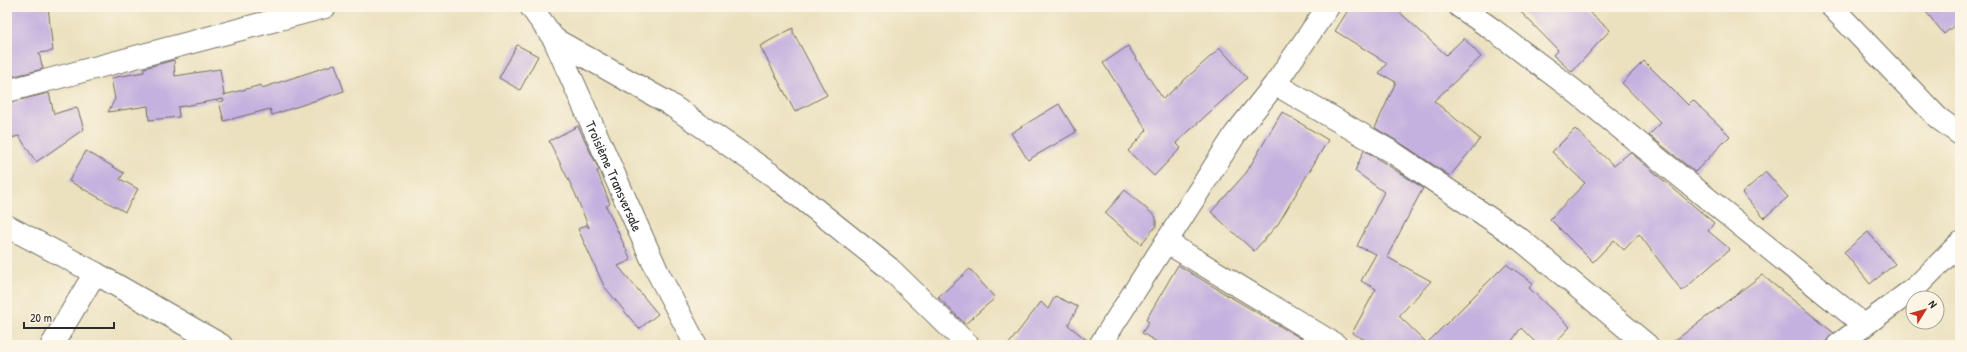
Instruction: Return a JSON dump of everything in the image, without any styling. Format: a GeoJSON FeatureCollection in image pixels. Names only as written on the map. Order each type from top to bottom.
{"type":"FeatureCollection","features":[{"type":"Feature","properties":{"kind":"street"},"geometry":{"type":"LineString","coordinates":[[7,92],[325,7]]}},
{"type":"Feature","properties":{"kind":"street","name":"Troisième Transversale"},"geometry":{"type":"LineString","coordinates":[[532,7],[554,40],[658,273],[696,345]]}},
{"type":"Feature","properties":{"kind":"street"},"geometry":{"type":"LineString","coordinates":[[1100,345],[1236,133],[1275,84],[1328,7]]}},
{"type":"Feature","properties":{"kind":"street"},"geometry":{"type":"LineString","coordinates":[[1460,7],[1572,89],[1864,324]]}},
{"type":"Feature","properties":{"kind":"street"},"geometry":{"type":"LineString","coordinates":[[1832,7],[1938,118],[1960,134]]}},
{"type":"Feature","properties":{"kind":"street"},"geometry":{"type":"LineString","coordinates":[[554,40],[668,103],[776,178],[889,268],[968,345]]}},
{"type":"Feature","properties":{"kind":"street"},"geometry":{"type":"LineString","coordinates":[[1275,84],[1395,154],[1520,239],[1646,345]]}},
{"type":"Feature","properties":{"kind":"street"},"geometry":{"type":"LineString","coordinates":[[7,226],[95,273],[221,345]]}},
{"type":"Feature","properties":{"kind":"street"},"geometry":{"type":"LineString","coordinates":[[1166,242],[1336,345]]}},
{"type":"Feature","properties":{"kind":"street"},"geometry":{"type":"LineString","coordinates":[[1838,345],[1864,324],[1916,287],[1960,243]]}},
{"type":"Feature","properties":{"kind":"street"},"geometry":{"type":"LineString","coordinates":[[52,345],[95,273]]}},
{"type":"Feature","properties":{"kind":"building"},"geometry":{"type":"Polygon","coordinates":[[[7,7],[48,7],[53,51],[39,53],[43,69],[7,78],[7,7]]]}},
{"type":"Feature","properties":{"kind":"building"},"geometry":{"type":"Polygon","coordinates":[[[1350,7],[1394,7],[1446,55],[1464,38],[1481,57],[1434,101],[1480,139],[1450,176],[1375,128],[1396,82],[1379,73],[1387,63],[1335,31],[1350,7]]]}},
{"type":"Feature","properties":{"kind":"building"},"geometry":{"type":"Polygon","coordinates":[[[1516,7],[1583,7],[1610,30],[1572,72],[1553,55],[1558,50],[1516,7]]]}},
{"type":"Feature","properties":{"kind":"building"},"geometry":{"type":"Polygon","coordinates":[[[1922,7],[1960,7],[1960,21],[1944,34],[1922,7]]]}},
{"type":"Feature","properties":{"kind":"building"},"geometry":{"type":"Polygon","coordinates":[[[793,28],[793,32],[827,95],[795,112],[760,46],[793,28]]]}},
{"type":"Feature","properties":{"kind":"building"},"geometry":{"type":"Polygon","coordinates":[[[517,45],[538,56],[520,90],[499,78],[517,45]]]}},
{"type":"Feature","properties":{"kind":"building"},"geometry":{"type":"Polygon","coordinates":[[[1128,46],[1163,99],[1220,48],[1247,78],[1176,143],[1181,148],[1154,176],[1128,151],[1147,130],[1103,63],[1128,46]]]}},
{"type":"Feature","properties":{"kind":"building"},"geometry":{"type":"Polygon","coordinates":[[[174,60],[175,76],[220,69],[224,95],[261,85],[262,88],[335,64],[344,91],[272,115],[270,109],[224,121],[219,102],[224,101],[223,99],[178,107],[179,117],[149,120],[148,106],[108,112],[115,99],[111,78],[144,72],[144,68],[174,60]]]}},
{"type":"Feature","properties":{"kind":"building"},"geometry":{"type":"Polygon","coordinates":[[[1644,61],[1688,105],[1693,100],[1730,136],[1695,172],[1649,135],[1661,123],[1622,83],[1644,61]]]}},
{"type":"Feature","properties":{"kind":"building"},"geometry":{"type":"Polygon","coordinates":[[[49,93],[54,114],[77,107],[84,129],[36,162],[19,136],[7,139],[7,103],[49,93]]]}},
{"type":"Feature","properties":{"kind":"building"},"geometry":{"type":"Polygon","coordinates":[[[1059,104],[1076,132],[1028,160],[1011,133],[1059,104]]]}},
{"type":"Feature","properties":{"kind":"building"},"geometry":{"type":"Polygon","coordinates":[[[1282,112],[1328,140],[1278,224],[1254,251],[1211,212],[1246,173],[1282,112]]]}},
{"type":"Feature","properties":{"kind":"building"},"geometry":{"type":"Polygon","coordinates":[[[578,126],[599,170],[597,171],[610,204],[606,206],[631,260],[618,266],[658,314],[639,329],[604,286],[578,229],[586,225],[589,228],[575,193],[549,141],[578,126]]]}},
{"type":"Feature","properties":{"kind":"building"},"geometry":{"type":"Polygon","coordinates":[[[1575,129],[1614,166],[1630,152],[1714,223],[1708,231],[1730,249],[1682,291],[1639,234],[1624,250],[1614,240],[1593,262],[1550,219],[1585,183],[1552,152],[1575,129]]]}},
{"type":"Feature","properties":{"kind":"building"},"geometry":{"type":"Polygon","coordinates":[[[1364,150],[1423,188],[1387,257],[1431,281],[1399,316],[1427,343],[1506,264],[1533,283],[1529,288],[1570,327],[1553,345],[1538,345],[1521,328],[1509,345],[1374,345],[1352,333],[1376,289],[1361,281],[1376,254],[1357,246],[1384,192],[1355,171],[1364,150]]]}},
{"type":"Feature","properties":{"kind":"building"},"geometry":{"type":"Polygon","coordinates":[[[86,151],[124,173],[120,179],[138,189],[125,212],[69,181],[86,151]]]}},
{"type":"Feature","properties":{"kind":"building"},"geometry":{"type":"Polygon","coordinates":[[[1766,172],[1788,197],[1764,218],[1742,193],[1766,172]]]}},
{"type":"Feature","properties":{"kind":"building"},"geometry":{"type":"Polygon","coordinates":[[[1125,190],[1156,217],[1156,226],[1141,244],[1105,213],[1125,190]]]}},
{"type":"Feature","properties":{"kind":"building"},"geometry":{"type":"Polygon","coordinates":[[[1868,232],[1895,264],[1870,284],[1844,252],[1868,232]]]}},
{"type":"Feature","properties":{"kind":"building"},"geometry":{"type":"Polygon","coordinates":[[[1178,265],[1312,345],[1162,345],[1142,333],[1149,322],[1146,320],[1178,265]]]}},
{"type":"Feature","properties":{"kind":"building"},"geometry":{"type":"Polygon","coordinates":[[[970,269],[995,298],[965,324],[938,297],[970,269]]]}},
{"type":"Feature","properties":{"kind":"building"},"geometry":{"type":"Polygon","coordinates":[[[1762,275],[1834,333],[1827,340],[1826,345],[1669,345],[1762,275]]]}},
{"type":"Feature","properties":{"kind":"building"},"geometry":{"type":"Polygon","coordinates":[[[1055,296],[1078,307],[1068,325],[1088,341],[1088,345],[1008,345],[1041,302],[1048,309],[1055,296]]]}}]}
